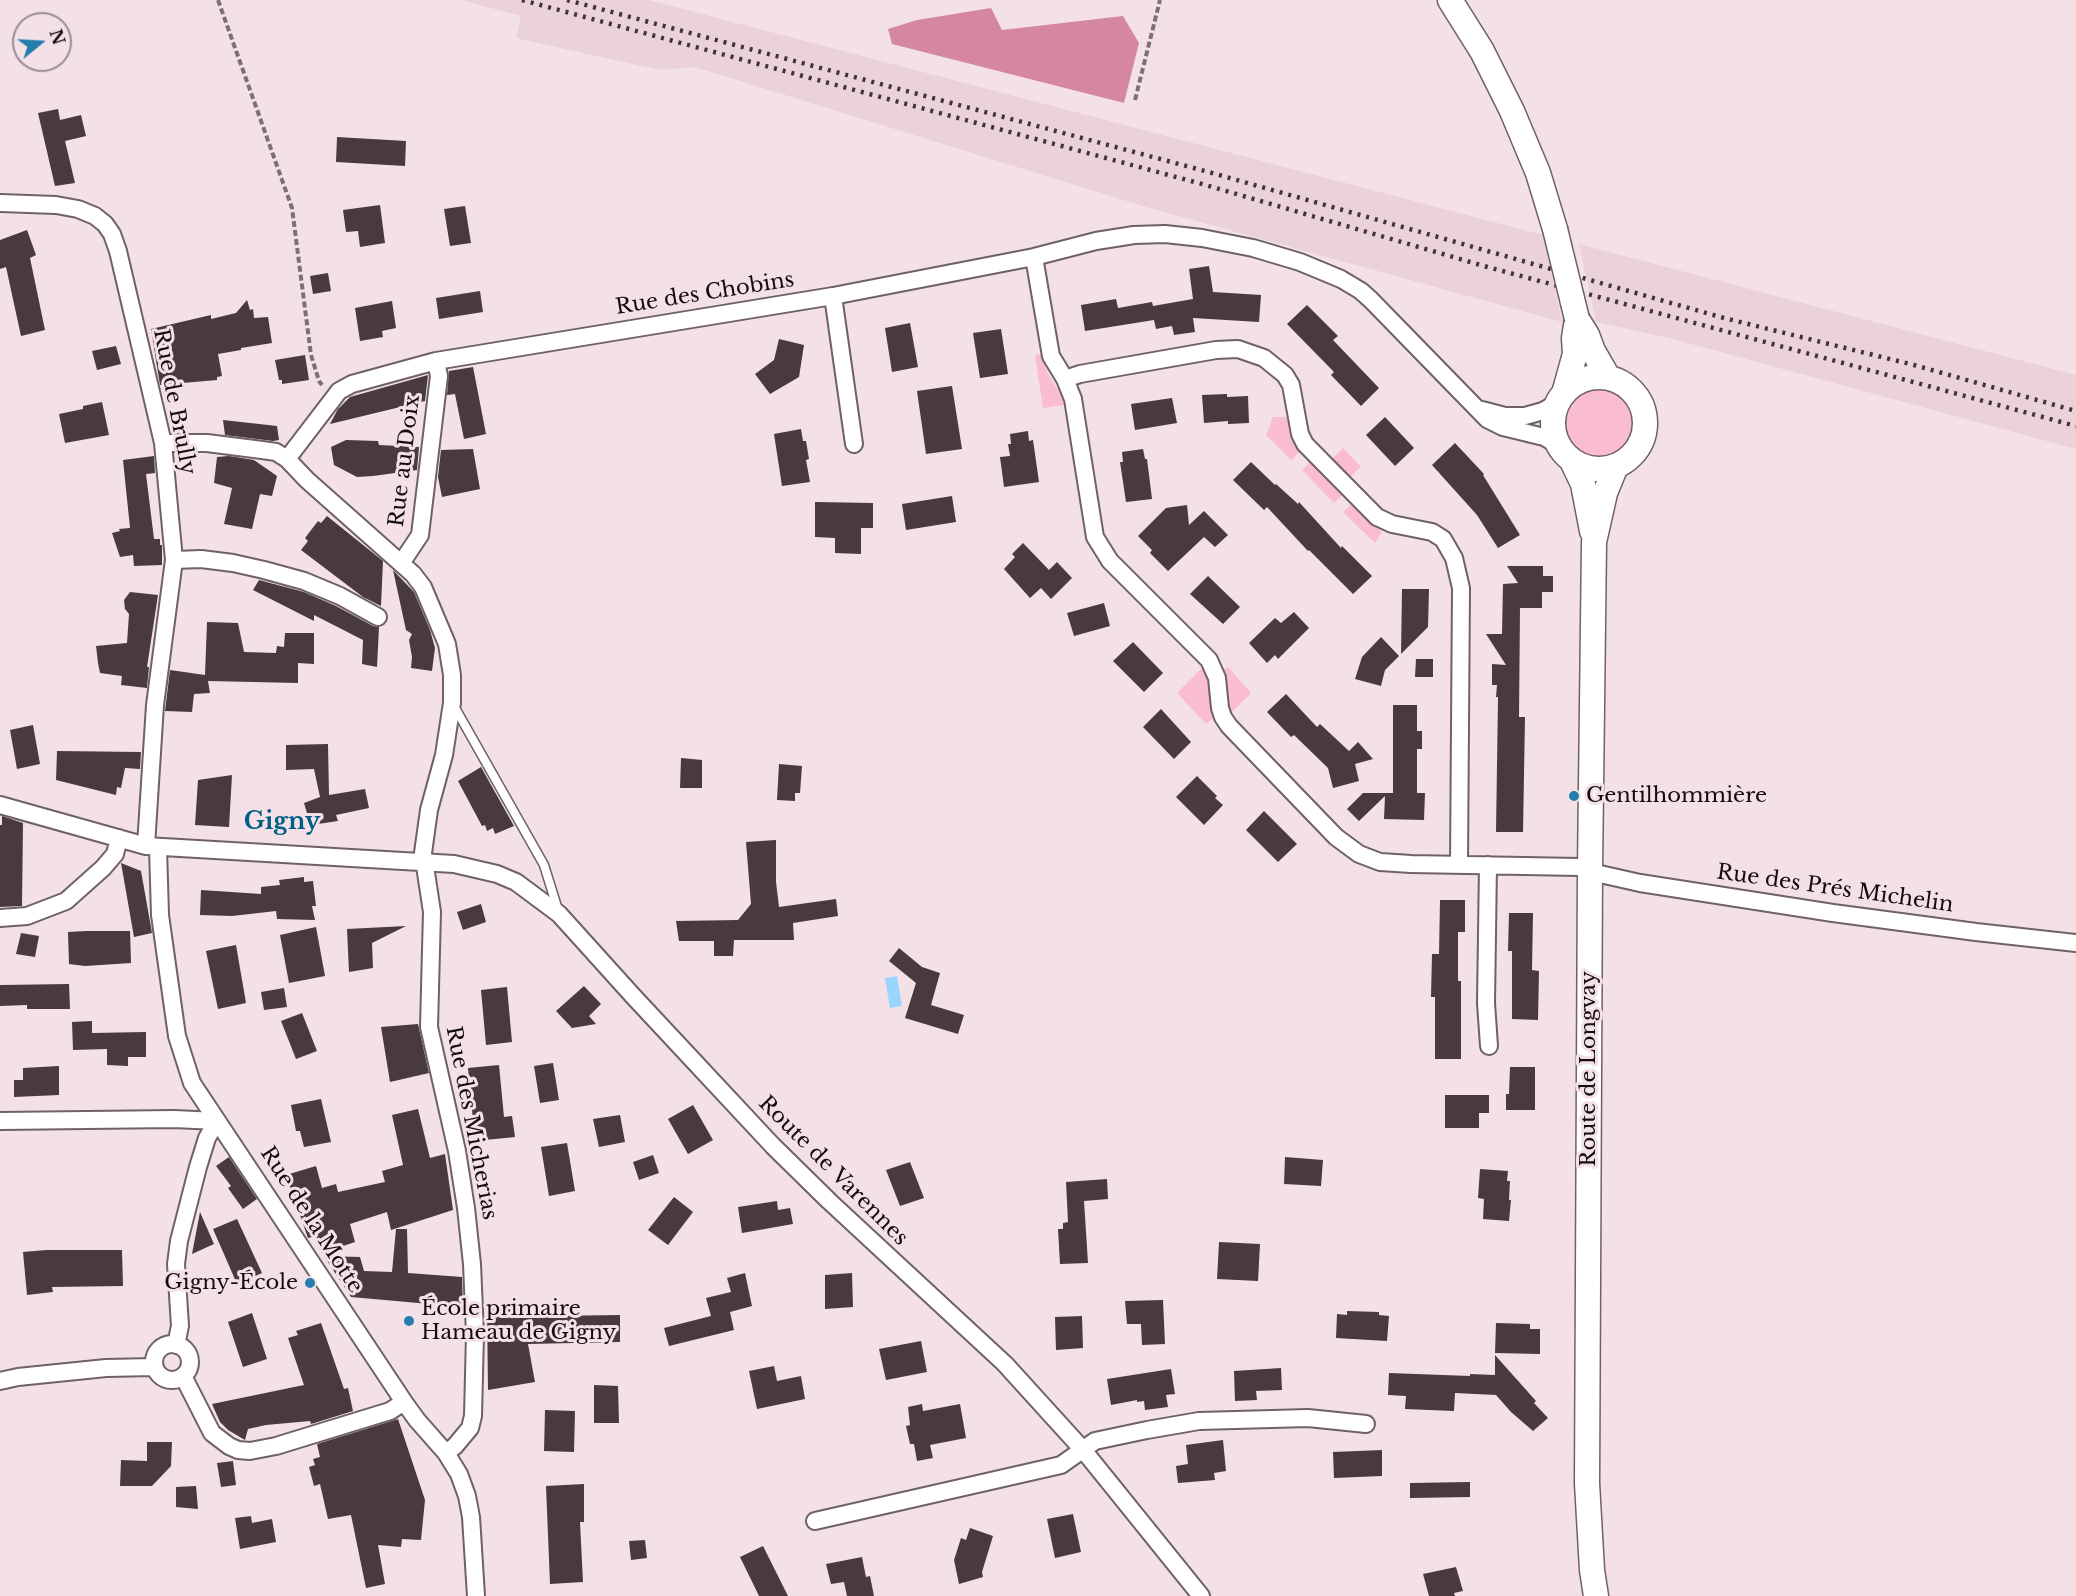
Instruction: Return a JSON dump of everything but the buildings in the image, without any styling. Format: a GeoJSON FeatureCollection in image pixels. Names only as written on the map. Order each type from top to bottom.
{"type":"FeatureCollection","features":[{"type":"Feature","properties":{"kind":"street"},"geometry":{"type":"LineString","coordinates":[[1450,0],[1482,51],[1512,111],[1538,173],[1577,319],[1608,377]]}},
{"type":"Feature","properties":{"kind":"street","name":"Rue de Brully"},"geometry":{"type":"LineString","coordinates":[[0,203],[56,205],[78,209],[95,216],[105,224],[112,234],[118,251],[163,443],[174,560],[155,705],[152,847]]}},
{"type":"Feature","properties":{"kind":"street","name":"Rue des Chobins"},"geometry":{"type":"LineString","coordinates":[[287,459],[339,391],[352,384],[436,361],[833,296],[1034,257],[1096,241],[1134,235],[1165,234],[1202,238],[1253,249],[1300,262],[1341,279],[1371,300],[1487,419],[1494,424],[1544,437],[1565,453]]}},
{"type":"Feature","properties":{"kind":"street","name":"Rue des Prés Michelin"},"geometry":{"type":"LineString","coordinates":[[1034,257],[1051,356],[1065,379],[1073,399],[1095,537],[1110,561],[1209,660],[1217,678],[1220,708],[1229,726],[1336,837],[1359,854],[1380,861],[1580,867],[1640,883],[1833,913],[2076,943]]}},
{"type":"Feature","properties":{"kind":"street"},"geometry":{"type":"LineString","coordinates":[[833,296],[854,444]]}},
{"type":"Feature","properties":{"kind":"street"},"geometry":{"type":"LineString","coordinates":[[1478,410],[1505,416],[1525,416],[1543,411],[1561,397],[1574,383],[1585,378],[1608,377],[1631,389],[1642,406],[1645,418],[1640,444],[1628,459],[1616,466],[1594,469],[1582,466],[1565,453],[1552,425],[1561,397],[1575,354],[1577,319]]}},
{"type":"Feature","properties":{"kind":"street"},"geometry":{"type":"LineString","coordinates":[[1065,379],[1092,372],[1226,349],[1250,352],[1264,357],[1276,366],[1291,384],[1300,434],[1305,444],[1377,517],[1392,524],[1432,532],[1443,539],[1454,558],[1461,588],[1459,864]]}},
{"type":"Feature","properties":{"kind":"street","name":"Rue au Doix"},"geometry":{"type":"LineString","coordinates":[[402,562],[420,535],[439,376],[436,361]]}},
{"type":"Feature","properties":{"kind":"street"},"geometry":{"type":"LineString","coordinates":[[163,443],[207,443],[262,450],[276,452],[287,459]]}},
{"type":"Feature","properties":{"kind":"street","name":"Route de Longvay"},"geometry":{"type":"LineString","coordinates":[[1565,453],[1583,484],[1594,542],[1587,1483],[1592,1570],[1596,1596]]}},
{"type":"Feature","properties":{"kind":"street","name":"Rue des Micherias"},"geometry":{"type":"LineString","coordinates":[[287,459],[307,480],[402,562],[423,587],[447,644],[452,675],[452,703],[444,755],[429,810],[423,853],[432,912],[429,1027],[457,1151],[466,1208],[475,1334],[473,1416],[470,1428],[446,1454]]}},
{"type":"Feature","properties":{"kind":"street","name":"Route de Longvay"},"geometry":{"type":"LineString","coordinates":[[1594,542],[1605,493],[1616,466]]}},
{"type":"Feature","properties":{"kind":"street"},"geometry":{"type":"LineString","coordinates":[[174,560],[223,562],[264,570],[304,581],[340,596],[378,616]]}},
{"type":"Feature","properties":{"kind":"street","name":"Route de Varennes"},"geometry":{"type":"LineString","coordinates":[[0,805],[152,847],[454,864],[497,874],[516,882],[559,914],[773,1146],[886,1256],[1005,1364],[1084,1450],[1201,1596]]}},
{"type":"Feature","properties":{"kind":"street"},"geometry":{"type":"LineString","coordinates":[[0,918],[27,916],[66,901],[115,854],[118,838]]}},
{"type":"Feature","properties":{"kind":"street","name":"Rue de la Motte"},"geometry":{"type":"LineString","coordinates":[[152,847],[177,1036],[192,1083],[404,1401],[459,1474],[471,1517],[476,1596]]}},
{"type":"Feature","properties":{"kind":"street"},"geometry":{"type":"LineString","coordinates":[[1488,865],[1486,1003],[1489,1046]]}},
{"type":"Feature","properties":{"kind":"street"},"geometry":{"type":"LineString","coordinates":[[0,1121],[174,1119],[217,1121],[207,1138],[179,1241],[176,1264],[180,1326],[176,1345]]}},
{"type":"Feature","properties":{"kind":"street"},"geometry":{"type":"LineString","coordinates":[[166,1345],[176,1345],[185,1350],[189,1358],[189,1368],[183,1376],[175,1380],[166,1379],[154,1366],[155,1356],[166,1345]]}},
{"type":"Feature","properties":{"kind":"street"},"geometry":{"type":"LineString","coordinates":[[0,1382],[18,1377],[106,1368],[154,1366]]}},
{"type":"Feature","properties":{"kind":"street"},"geometry":{"type":"LineString","coordinates":[[183,1376],[212,1432],[229,1446],[238,1450],[250,1451],[276,1446],[390,1411],[404,1401]]}},
{"type":"Feature","properties":{"kind":"street"},"geometry":{"type":"LineString","coordinates":[[815,1521],[1061,1465],[1095,1441],[1199,1421],[1308,1418],[1366,1424]]}},
{"type":"Feature","properties":{"kind":"lane"},"geometry":{"type":"LineString","coordinates":[[452,703],[544,865],[559,914]]}},
{"type":"Feature","properties":{"kind":"path"},"geometry":{"type":"LineString","coordinates":[[218,0],[292,208],[310,355],[319,381],[333,398]]}},
{"type":"Feature","properties":{"kind":"path"},"geometry":{"type":"LineString","coordinates":[[1135,100],[1160,0]]}},
{"type":"Feature","properties":{"kind":"shaded area"},"geometry":{"type":"Polygon","coordinates":[[[461,0],[649,0],[1543,235],[1562,322],[1146,207],[695,67],[660,70],[516,38],[521,16],[461,0]]]}},
{"type":"Feature","properties":{"kind":"shaded area"},"geometry":{"type":"Polygon","coordinates":[[[991,8],[1002,30],[1123,16],[1139,43],[1124,103],[892,44],[888,29],[917,20],[991,8]]]}},
{"type":"Feature","properties":{"kind":"shaded area"},"geometry":{"type":"Polygon","coordinates":[[[1579,244],[2076,375],[2076,449],[1673,339],[1596,322],[1579,244]]]}},
{"type":"Feature","properties":{"kind":"shaded area"},"geometry":{"type":"Polygon","coordinates":[[[1041,354],[1048,374],[1062,396],[1064,405],[1043,408],[1035,355],[1041,354]]]}},
{"type":"Feature","properties":{"kind":"shaded area"},"geometry":{"type":"Polygon","coordinates":[[[1592,386],[1606,386],[1625,396],[1635,415],[1635,429],[1625,448],[1606,458],[1592,458],[1573,448],[1563,429],[1563,415],[1573,396],[1592,386]]]}},
{"type":"Feature","properties":{"kind":"shaded area"},"geometry":{"type":"Polygon","coordinates":[[[1273,417],[1287,417],[1291,437],[1300,451],[1291,460],[1266,435],[1273,417]]]}},
{"type":"Feature","properties":{"kind":"shaded area"},"geometry":{"type":"Polygon","coordinates":[[[1343,448],[1361,467],[1350,477],[1332,459],[1343,448]]]}},
{"type":"Feature","properties":{"kind":"shaded area"},"geometry":{"type":"Polygon","coordinates":[[[1310,462],[1343,494],[1334,503],[1302,470],[1310,462]]]}},
{"type":"Feature","properties":{"kind":"shaded area"},"geometry":{"type":"Polygon","coordinates":[[[1352,504],[1382,532],[1375,543],[1343,512],[1352,504]]]}},
{"type":"Feature","properties":{"kind":"shaded area"},"geometry":{"type":"Polygon","coordinates":[[[1203,667],[1209,683],[1213,718],[1206,724],[1177,693],[1203,667]]]}},
{"type":"Feature","properties":{"kind":"shaded area"},"geometry":{"type":"Polygon","coordinates":[[[1228,667],[1251,693],[1231,713],[1227,703],[1223,670],[1228,667]]]}},
{"type":"Feature","properties":{"kind":"water"},"geometry":{"type":"Polygon","coordinates":[[[897,976],[902,1006],[890,1008],[885,978],[897,976]]]}},
{"type":"Feature","properties":{"kind":"railway"},"geometry":{"type":"LineString","coordinates":[[522,0],[1202,184],[1484,266],[2076,426]]}},
{"type":"Feature","properties":{"kind":"railway"},"geometry":{"type":"LineString","coordinates":[[567,0],[1205,171],[1724,318],[1914,365],[2076,411]]}},
{"type":"Feature","properties":{"kind":"place","name":"Gentilhommière"},"geometry":{"type":"Point","coordinates":[1574,796]}},
{"type":"Feature","properties":{"kind":"place","name":"Gigny-École"},"geometry":{"type":"Point","coordinates":[310,1283]}},
{"type":"Feature","properties":{"kind":"place","name":"École primaire Hameau de Gigny"},"geometry":{"type":"Point","coordinates":[409,1321]}},
{"type":"Feature","properties":{"kind":"district","name":"Gigny"},"geometry":{"type":"Point","coordinates":[282,822]}}]}
